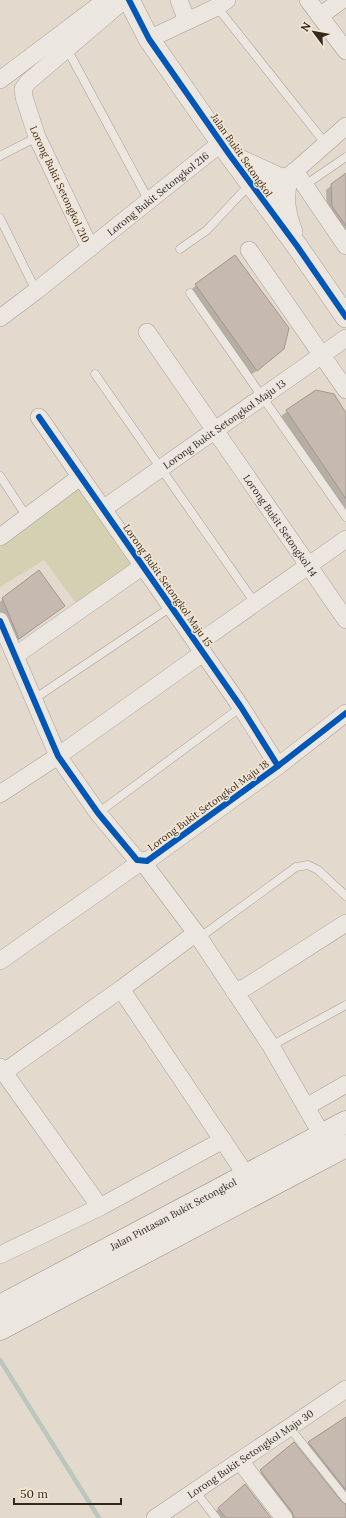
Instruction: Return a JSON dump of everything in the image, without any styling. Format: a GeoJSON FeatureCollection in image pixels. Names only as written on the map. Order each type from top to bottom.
{"type":"FeatureCollection","features":[{"type":"Feature","properties":{"kind":"main road","name":"Jalan Pintasan Bukit Setongkol"},"geometry":{"type":"LineString","coordinates":[[0,1329],[9,1309],[246,1175],[346,1122]]}},
{"type":"Feature","properties":{"kind":"main road","name":"Jalan Pintasan Bukit Setongkol"},"geometry":{"type":"LineString","coordinates":[[9,1309],[346,1146]]}},
{"type":"Feature","properties":{"kind":"street"},"geometry":{"type":"LineString","coordinates":[[0,80],[106,0]]}},
{"type":"Feature","properties":{"kind":"street","name":"Lorong Bukit Setongkol 210"},"geometry":{"type":"LineString","coordinates":[[90,248],[37,137],[23,89],[28,82],[124,0]]}},
{"type":"Feature","properties":{"kind":"street","name":"Jalan Bukit Setongkol"},"geometry":{"type":"LineString","coordinates":[[129,0],[149,39],[225,149],[297,246],[346,317]]}},
{"type":"Feature","properties":{"kind":"street"},"geometry":{"type":"LineString","coordinates":[[179,0],[187,21]]}},
{"type":"Feature","properties":{"kind":"street"},"geometry":{"type":"LineString","coordinates":[[308,0],[346,51]]}},
{"type":"Feature","properties":{"kind":"street"},"geometry":{"type":"LineString","coordinates":[[320,16],[342,0]]}},
{"type":"Feature","properties":{"kind":"street"},"geometry":{"type":"LineString","coordinates":[[149,39],[222,4]]}},
{"type":"Feature","properties":{"kind":"street"},"geometry":{"type":"LineString","coordinates":[[297,246],[284,212],[284,198],[293,179],[325,143],[346,126]]}},
{"type":"Feature","properties":{"kind":"street"},"geometry":{"type":"LineString","coordinates":[[225,149],[293,179],[346,246]]}},
{"type":"Feature","properties":{"kind":"street","name":"Lorong Bukit Setongkol 216"},"geometry":{"type":"LineString","coordinates":[[0,318],[149,201],[225,149]]}},
{"type":"Feature","properties":{"kind":"street"},"geometry":{"type":"LineString","coordinates":[[255,191],[293,179]]}},
{"type":"Feature","properties":{"kind":"street"},"geometry":{"type":"LineString","coordinates":[[249,250],[346,390]]}},
{"type":"Feature","properties":{"kind":"street","name":"Lorong Bukit Setongkol 14"},"geometry":{"type":"LineString","coordinates":[[147,332],[346,620]]}},
{"type":"Feature","properties":{"kind":"street","name":"Lorong Bukit Setongkol Maju 13"},"geometry":{"type":"LineString","coordinates":[[103,509],[346,338]]}},
{"type":"Feature","properties":{"kind":"street","name":"Lorong Bukit Setongkol Maju 15"},"geometry":{"type":"LineString","coordinates":[[39,418],[241,707],[278,766]]}},
{"type":"Feature","properties":{"kind":"street"},"geometry":{"type":"LineString","coordinates":[[0,537],[80,477]]}},
{"type":"Feature","properties":{"kind":"street"},"geometry":{"type":"LineString","coordinates":[[0,794],[58,756],[200,648],[255,603],[346,539]]}},
{"type":"Feature","properties":{"kind":"street"},"geometry":{"type":"LineString","coordinates":[[16,655],[143,566]]}},
{"type":"Feature","properties":{"kind":"street","name":"Lorong Bukit Setongkol Maju 18"},"geometry":{"type":"LineString","coordinates":[[0,621],[3,639],[16,655],[58,756],[98,813],[137,860],[147,861],[278,766],[346,713]]}},
{"type":"Feature","properties":{"kind":"street"},"geometry":{"type":"LineString","coordinates":[[0,961],[142,861],[197,935],[271,1046],[322,1135]]}},
{"type":"Feature","properties":{"kind":"street"},"geometry":{"type":"LineString","coordinates":[[234,991],[246,988],[346,923]]}},
{"type":"Feature","properties":{"kind":"street"},"geometry":{"type":"LineString","coordinates":[[100,1207],[2,1069],[121,989],[197,935]]}},
{"type":"Feature","properties":{"kind":"street"},"geometry":{"type":"LineString","coordinates":[[121,989],[246,1175]]}},
{"type":"Feature","properties":{"kind":"street"},"geometry":{"type":"LineString","coordinates":[[306,1107],[346,1084]]}},
{"type":"Feature","properties":{"kind":"street"},"geometry":{"type":"LineString","coordinates":[[0,1255],[100,1207],[223,1140]]}},
{"type":"Feature","properties":{"kind":"street","name":"Lorong Bukit Setongkol Maju 30"},"geometry":{"type":"LineString","coordinates":[[155,1518],[346,1389]]}},
{"type":"Feature","properties":{"kind":"street"},"geometry":{"type":"LineString","coordinates":[[240,1460],[284,1518]]}},
{"type":"Feature","properties":{"kind":"lane"},"geometry":{"type":"LineString","coordinates":[[222,4],[325,143]]}},
{"type":"Feature","properties":{"kind":"lane"},"geometry":{"type":"LineString","coordinates":[[67,49],[149,201]]}},
{"type":"Feature","properties":{"kind":"lane"},"geometry":{"type":"LineString","coordinates":[[0,156],[37,137]]}},
{"type":"Feature","properties":{"kind":"lane"},"geometry":{"type":"LineString","coordinates":[[293,179],[346,157]]}},
{"type":"Feature","properties":{"kind":"lane"},"geometry":{"type":"LineString","coordinates":[[180,249],[207,230],[255,191]]}},
{"type":"Feature","properties":{"kind":"lane"},"geometry":{"type":"LineString","coordinates":[[0,218],[36,291]]}},
{"type":"Feature","properties":{"kind":"lane"},"geometry":{"type":"LineString","coordinates":[[190,293],[346,517]]}},
{"type":"Feature","properties":{"kind":"lane"},"geometry":{"type":"LineString","coordinates":[[95,374],[255,603]]}},
{"type":"Feature","properties":{"kind":"lane"},"geometry":{"type":"LineString","coordinates":[[0,476],[27,517]]}},
{"type":"Feature","properties":{"kind":"lane"},"geometry":{"type":"LineString","coordinates":[[34,699],[171,607]]}},
{"type":"Feature","properties":{"kind":"lane"},"geometry":{"type":"LineString","coordinates":[[98,813],[241,707]]}},
{"type":"Feature","properties":{"kind":"lane"},"geometry":{"type":"LineString","coordinates":[[197,935],[296,867],[308,865],[318,870],[346,896]]}},
{"type":"Feature","properties":{"kind":"lane"},"geometry":{"type":"LineString","coordinates":[[271,1046],[346,1005]]}},
{"type":"Feature","properties":{"kind":"lane"},"geometry":{"type":"LineString","coordinates":[[289,1427],[346,1499]]}},
{"type":"Feature","properties":{"kind":"lane"},"geometry":{"type":"LineString","coordinates":[[194,1491],[216,1518]]}},
{"type":"Feature","properties":{"kind":"shaded area"},"geometry":{"type":"Polygon","coordinates":[[[79,487],[134,564],[78,606],[44,560],[0,587],[0,547],[79,487]]]}},
{"type":"Feature","properties":{"kind":"building"},"geometry":{"type":"Polygon","coordinates":[[[346,173],[346,226],[332,206],[331,184],[346,173]]]}},
{"type":"Feature","properties":{"kind":"building"},"geometry":{"type":"Polygon","coordinates":[[[235,255],[289,328],[284,349],[257,371],[195,284],[235,255]]]}},
{"type":"Feature","properties":{"kind":"building"},"geometry":{"type":"Polygon","coordinates":[[[316,390],[334,394],[346,413],[346,499],[286,410],[316,390]]]}},
{"type":"Feature","properties":{"kind":"building"},"geometry":{"type":"Polygon","coordinates":[[[39,570],[65,606],[19,639],[2,598],[39,570]]]}},
{"type":"Feature","properties":{"kind":"building"},"geometry":{"type":"Polygon","coordinates":[[[346,1417],[346,1490],[308,1442],[346,1417]]]}},
{"type":"Feature","properties":{"kind":"building"},"geometry":{"type":"Polygon","coordinates":[[[294,1442],[342,1502],[346,1504],[346,1518],[294,1518],[292,1512],[260,1470],[294,1442]]]}},
{"type":"Feature","properties":{"kind":"building"},"geometry":{"type":"Polygon","coordinates":[[[245,1484],[271,1518],[226,1518],[218,1508],[245,1484]]]}},
{"type":"Feature","properties":{"kind":"waterway"},"geometry":{"type":"LineString","coordinates":[[0,1360],[99,1518]]}},
{"type":"Feature","properties":{"kind":"cycle path"},"geometry":{"type":"LineString","coordinates":[[129,0],[149,39],[229,154],[297,246],[346,317]]}},
{"type":"Feature","properties":{"kind":"cycle path"},"geometry":{"type":"LineString","coordinates":[[39,417],[241,707],[278,766]]}},
{"type":"Feature","properties":{"kind":"cycle path"},"geometry":{"type":"LineString","coordinates":[[0,621],[58,756],[98,813],[137,860],[147,861],[278,766],[346,713]]}}]}
